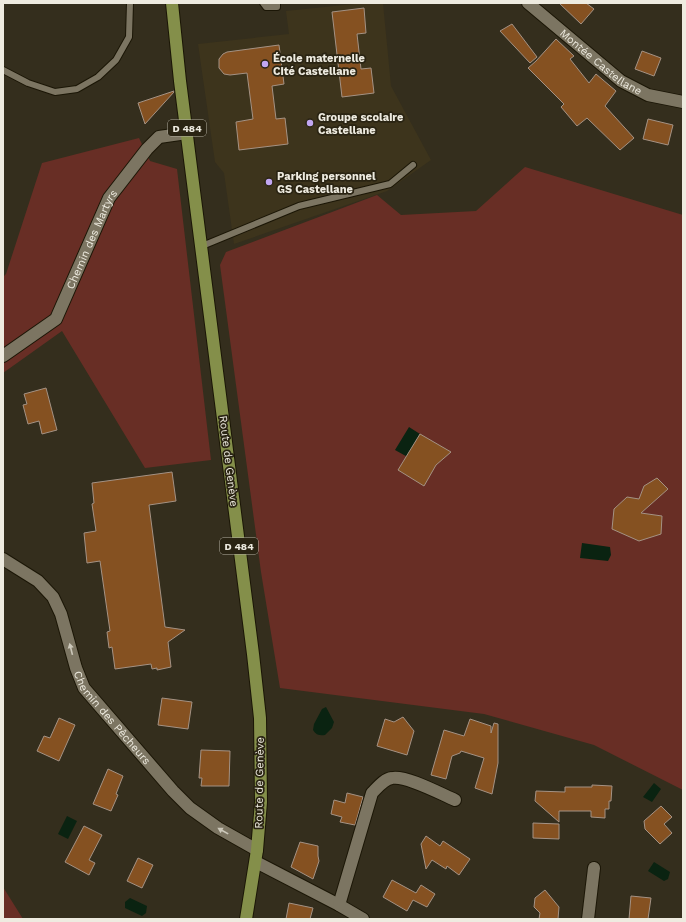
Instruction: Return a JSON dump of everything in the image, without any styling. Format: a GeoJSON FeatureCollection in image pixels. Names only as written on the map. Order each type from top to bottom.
{"type":"FeatureCollection","features":[{"type":"Feature","properties":{"kind":"main road","name":"Route de Genève"},"geometry":{"type":"LineString","coordinates":[[172,3],[260,718],[261,802],[256,862],[246,919]]}},
{"type":"Feature","properties":{"kind":"street","name":"Montée Castellane"},"geometry":{"type":"LineString","coordinates":[[528,3],[621,81],[648,95],[683,102]]}},
{"type":"Feature","properties":{"kind":"street","name":"Chemin des Martyrs"},"geometry":{"type":"LineString","coordinates":[[3,356],[56,319],[109,198],[147,149],[159,137],[187,133]]}},
{"type":"Feature","properties":{"kind":"street","name":"Chemin des Pêcheurs"},"geometry":{"type":"LineString","coordinates":[[3,559],[38,581],[53,597],[61,614],[76,668],[84,688],[168,786],[190,808],[218,828],[257,850]]}},
{"type":"Feature","properties":{"kind":"street"},"geometry":{"type":"LineString","coordinates":[[339,905],[372,793],[381,783],[392,778],[404,778],[455,800]]}},
{"type":"Feature","properties":{"kind":"street"},"geometry":{"type":"LineString","coordinates":[[256,862],[363,919]]}},
{"type":"Feature","properties":{"kind":"street"},"geometry":{"type":"LineString","coordinates":[[588,919],[594,868]]}},
{"type":"Feature","properties":{"kind":"lane"},"geometry":{"type":"LineString","coordinates":[[3,70],[28,83],[55,92],[78,89],[98,77],[116,60],[129,37],[130,3]]}},
{"type":"Feature","properties":{"kind":"lane"},"geometry":{"type":"LineString","coordinates":[[263,3],[266,8],[277,7],[277,3]]}},
{"type":"Feature","properties":{"kind":"lane"},"geometry":{"type":"LineString","coordinates":[[202,246],[299,206],[390,184],[413,165]]}},
{"type":"Feature","properties":{"kind":"shaded area","name":"Groupe scolaire Castellane"},"geometry":{"type":"Polygon","coordinates":[[[363,3],[383,3],[391,86],[431,160],[387,191],[234,244],[224,173],[215,162],[198,44],[289,34],[286,11],[363,3]]]}},
{"type":"Feature","properties":{"kind":"shaded area"},"geometry":{"type":"Polygon","coordinates":[[[139,138],[150,161],[177,169],[211,460],[145,468],[62,331],[3,373],[3,277],[6,274],[42,163],[139,138]]]}},
{"type":"Feature","properties":{"kind":"shaded area"},"geometry":{"type":"Polygon","coordinates":[[[525,167],[683,215],[683,790],[594,745],[484,714],[280,688],[261,572],[220,265],[226,252],[377,195],[401,215],[476,211],[525,167]]]}},
{"type":"Feature","properties":{"kind":"shaded area"},"geometry":{"type":"Polygon","coordinates":[[[409,427],[420,434],[412,448],[413,460],[395,450],[409,427]]]}},
{"type":"Feature","properties":{"kind":"shaded area"},"geometry":{"type":"Polygon","coordinates":[[[582,543],[610,547],[611,555],[608,561],[580,558],[582,543]]]}},
{"type":"Feature","properties":{"kind":"shaded area"},"geometry":{"type":"Polygon","coordinates":[[[326,707],[334,722],[332,728],[325,735],[320,735],[315,733],[313,730],[314,724],[322,709],[326,707]]]}},
{"type":"Feature","properties":{"kind":"shaded area"},"geometry":{"type":"Polygon","coordinates":[[[654,783],[661,789],[652,802],[643,797],[654,783]]]}},
{"type":"Feature","properties":{"kind":"shaded area"},"geometry":{"type":"Polygon","coordinates":[[[67,816],[77,821],[68,839],[58,834],[67,816]]]}},
{"type":"Feature","properties":{"kind":"shaded area"},"geometry":{"type":"Polygon","coordinates":[[[654,862],[670,872],[668,879],[664,881],[648,871],[654,862]]]}},
{"type":"Feature","properties":{"kind":"shaded area"},"geometry":{"type":"Polygon","coordinates":[[[3,887],[23,919],[3,919],[3,887]]]}},
{"type":"Feature","properties":{"kind":"shaded area"},"geometry":{"type":"Polygon","coordinates":[[[130,898],[147,906],[146,913],[142,916],[125,908],[125,902],[130,898]]]}},
{"type":"Feature","properties":{"kind":"building"},"geometry":{"type":"Polygon","coordinates":[[[559,3],[586,3],[594,9],[581,24],[559,3]]]}},
{"type":"Feature","properties":{"kind":"building"},"geometry":{"type":"Polygon","coordinates":[[[364,8],[366,33],[357,34],[361,69],[371,68],[374,93],[342,97],[332,12],[364,8]]]}},
{"type":"Feature","properties":{"kind":"building"},"geometry":{"type":"Polygon","coordinates":[[[512,24],[537,57],[530,63],[500,31],[512,24]]]}},
{"type":"Feature","properties":{"kind":"building"},"geometry":{"type":"Polygon","coordinates":[[[556,39],[574,56],[570,59],[589,83],[596,74],[616,91],[605,106],[634,138],[620,150],[587,118],[577,126],[561,107],[564,104],[528,68],[556,39]]]}},
{"type":"Feature","properties":{"kind":"building"},"geometry":{"type":"Polygon","coordinates":[[[279,45],[284,84],[272,86],[276,119],[285,118],[288,144],[239,150],[236,122],[253,119],[247,73],[230,75],[224,74],[219,68],[219,59],[227,52],[279,45]]]}},
{"type":"Feature","properties":{"kind":"building"},"geometry":{"type":"Polygon","coordinates":[[[642,51],[661,58],[654,76],[635,69],[642,51]]]}},
{"type":"Feature","properties":{"kind":"building"},"geometry":{"type":"Polygon","coordinates":[[[174,92],[145,124],[138,103],[174,92]]]}},
{"type":"Feature","properties":{"kind":"building"},"geometry":{"type":"Polygon","coordinates":[[[648,119],[673,125],[668,145],[643,139],[648,119]]]}},
{"type":"Feature","properties":{"kind":"building"},"geometry":{"type":"Polygon","coordinates":[[[46,388],[57,430],[42,434],[39,421],[28,424],[23,405],[27,404],[24,394],[46,388]]]}},
{"type":"Feature","properties":{"kind":"building"},"geometry":{"type":"Polygon","coordinates":[[[420,434],[451,452],[436,465],[424,486],[398,470],[420,434]]]}},
{"type":"Feature","properties":{"kind":"building"},"geometry":{"type":"Polygon","coordinates":[[[172,472],[176,501],[149,505],[165,627],[185,630],[168,642],[171,667],[157,670],[157,668],[152,669],[151,664],[115,669],[112,647],[109,648],[107,632],[110,631],[100,561],[87,563],[84,533],[96,531],[92,504],[94,503],[92,483],[172,472]]]}},
{"type":"Feature","properties":{"kind":"building"},"geometry":{"type":"Polygon","coordinates":[[[657,478],[668,489],[641,513],[662,516],[661,534],[639,541],[612,529],[614,509],[627,497],[639,499],[644,486],[657,478]]]}},
{"type":"Feature","properties":{"kind":"building"},"geometry":{"type":"Polygon","coordinates":[[[162,698],[192,702],[188,729],[158,725],[162,698]]]}},
{"type":"Feature","properties":{"kind":"building"},"geometry":{"type":"Polygon","coordinates":[[[403,717],[414,731],[407,755],[377,746],[385,719],[394,722],[403,717]]]}},
{"type":"Feature","properties":{"kind":"building"},"geometry":{"type":"Polygon","coordinates":[[[59,718],[75,725],[59,761],[37,751],[44,736],[50,738],[59,718]]]}},
{"type":"Feature","properties":{"kind":"building"},"geometry":{"type":"Polygon","coordinates":[[[470,719],[491,726],[491,733],[494,723],[498,724],[498,763],[492,794],[475,788],[484,758],[461,751],[460,753],[452,756],[446,779],[431,775],[444,730],[464,736],[470,719]]]}},
{"type":"Feature","properties":{"kind":"building"},"geometry":{"type":"Polygon","coordinates":[[[201,750],[230,751],[229,786],[201,786],[202,778],[199,778],[201,750]]]}},
{"type":"Feature","properties":{"kind":"building"},"geometry":{"type":"Polygon","coordinates":[[[108,769],[123,776],[116,794],[118,795],[111,811],[93,804],[108,769]]]}},
{"type":"Feature","properties":{"kind":"building"},"geometry":{"type":"Polygon","coordinates":[[[592,785],[612,786],[611,801],[609,801],[609,809],[605,809],[605,818],[591,817],[591,811],[559,811],[559,822],[535,801],[536,791],[565,792],[565,787],[592,787],[592,785]]]}},
{"type":"Feature","properties":{"kind":"building"},"geometry":{"type":"Polygon","coordinates":[[[347,793],[363,797],[355,825],[340,822],[342,817],[331,814],[334,800],[345,803],[347,793]]]}},
{"type":"Feature","properties":{"kind":"building"},"geometry":{"type":"Polygon","coordinates":[[[661,806],[672,817],[664,824],[672,833],[660,844],[645,829],[644,821],[661,806]]]}},
{"type":"Feature","properties":{"kind":"building"},"geometry":{"type":"Polygon","coordinates":[[[533,823],[559,824],[559,839],[533,838],[533,823]]]}},
{"type":"Feature","properties":{"kind":"building"},"geometry":{"type":"Polygon","coordinates":[[[84,826],[102,835],[89,860],[95,863],[89,875],[65,862],[84,826]]]}},
{"type":"Feature","properties":{"kind":"building"},"geometry":{"type":"Polygon","coordinates":[[[426,836],[440,846],[443,841],[470,859],[459,875],[447,866],[446,869],[432,860],[426,869],[421,844],[426,836]]]}},
{"type":"Feature","properties":{"kind":"building"},"geometry":{"type":"Polygon","coordinates":[[[300,842],[318,846],[319,861],[313,879],[291,867],[300,842]]]}},
{"type":"Feature","properties":{"kind":"building"},"geometry":{"type":"Polygon","coordinates":[[[138,858],[153,865],[142,888],[127,881],[138,858]]]}},
{"type":"Feature","properties":{"kind":"building"},"geometry":{"type":"Polygon","coordinates":[[[392,880],[416,893],[421,885],[435,894],[427,907],[413,900],[407,911],[383,897],[392,880]]]}},
{"type":"Feature","properties":{"kind":"building"},"geometry":{"type":"Polygon","coordinates":[[[545,890],[559,907],[558,919],[539,919],[540,913],[534,907],[535,898],[545,890]]]}},
{"type":"Feature","properties":{"kind":"building"},"geometry":{"type":"Polygon","coordinates":[[[631,896],[651,898],[648,919],[629,919],[631,896]]]}},
{"type":"Feature","properties":{"kind":"building"},"geometry":{"type":"Polygon","coordinates":[[[289,903],[313,908],[310,919],[286,919],[289,903]]]}},
{"type":"Feature","properties":{"kind":"place","name":"École maternelle Cité Castellane"},"geometry":{"type":"Point","coordinates":[265,64]}},
{"type":"Feature","properties":{"kind":"place","name":"Groupe scolaire Castellane"},"geometry":{"type":"Point","coordinates":[310,123]}},
{"type":"Feature","properties":{"kind":"place","name":"Parking personnel GS Castellane"},"geometry":{"type":"Point","coordinates":[269,182]}}]}
